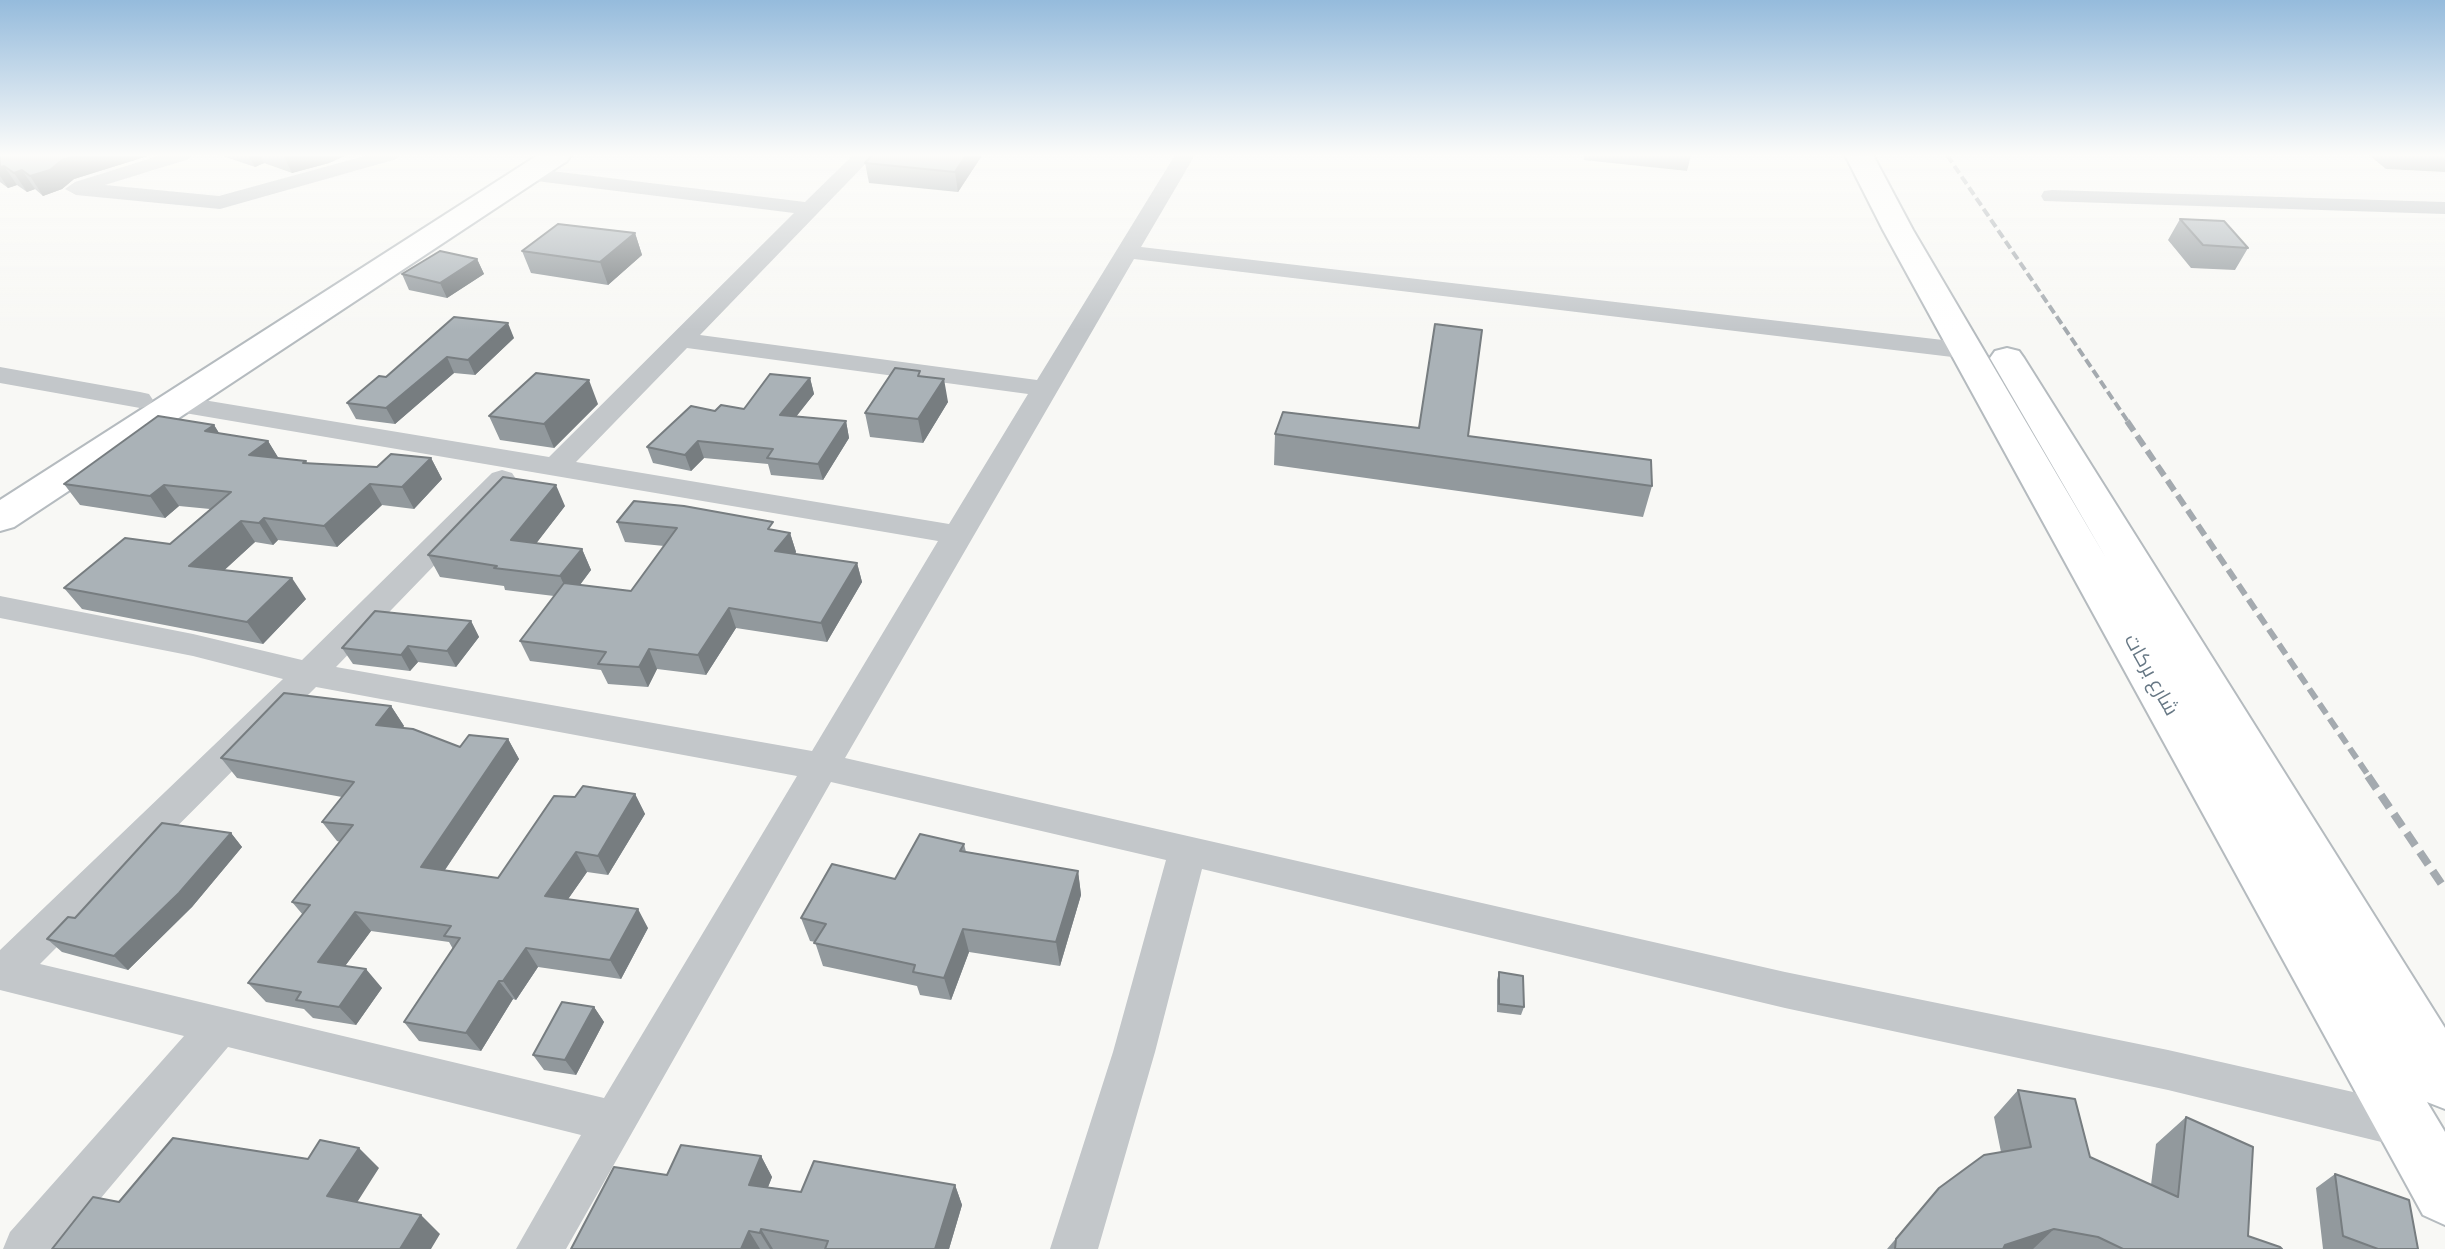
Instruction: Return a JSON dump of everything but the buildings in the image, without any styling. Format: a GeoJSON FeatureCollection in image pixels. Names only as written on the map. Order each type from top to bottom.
{"type":"FeatureCollection","features":[{"type":"Feature","properties":{"kind":"main road"},"geometry":{"type":"LineString","coordinates":[[0,489],[157,401],[451,213]]}},
{"type":"Feature","properties":{"kind":"main road","name":"شارع بركات"},"geometry":{"type":"LineString","coordinates":[[1889,213],[2445,1193]]}},
{"type":"Feature","properties":{"kind":"main road","name":"شارع بركات"},"geometry":{"type":"LineString","coordinates":[[1920,213],[2445,1081]]}},
{"type":"Feature","properties":{"kind":"main road"},"geometry":{"type":"LineString","coordinates":[[0,518],[157,401]]}},
{"type":"Feature","properties":{"kind":"street"},"geometry":{"type":"LineString","coordinates":[[554,468],[807,213]]}},
{"type":"Feature","properties":{"kind":"street"},"geometry":{"type":"LineString","coordinates":[[540,1249],[957,535],[1151,213]]}},
{"type":"Feature","properties":{"kind":"street"},"geometry":{"type":"LineString","coordinates":[[1128,252],[1969,351]]}},
{"type":"Feature","properties":{"kind":"street"},"geometry":{"type":"LineString","coordinates":[[682,340],[1046,389]]}},
{"type":"Feature","properties":{"kind":"street"},"geometry":{"type":"LineString","coordinates":[[0,375],[957,535]]}},
{"type":"Feature","properties":{"kind":"street"},"geometry":{"type":"LineString","coordinates":[[2,972],[309,674],[518,463]]}},
{"type":"Feature","properties":{"kind":"street"},"geometry":{"type":"LineString","coordinates":[[0,607],[193,645],[309,674],[824,767],[1785,990],[2168,1070],[2406,1126]]}},
{"type":"Feature","properties":{"kind":"street"},"geometry":{"type":"LineString","coordinates":[[1074,1249],[1134,1052],[1188,850]]}},
{"type":"Feature","properties":{"kind":"street"},"geometry":{"type":"LineString","coordinates":[[2,972],[613,1122]]}},
{"type":"Feature","properties":{"kind":"street"},"geometry":{"type":"LineString","coordinates":[[27,1249],[219,1027]]}},
{"type":"Feature","properties":{"kind":"railway"},"geometry":{"type":"LineString","coordinates":[[1987,213],[2129,423]]}},
{"type":"Feature","properties":{"kind":"railway"},"geometry":{"type":"LineString","coordinates":[[2127,421],[2370,778]]}},
{"type":"Feature","properties":{"kind":"railway"},"geometry":{"type":"LineString","coordinates":[[2368,776],[2445,889]]}}]}
